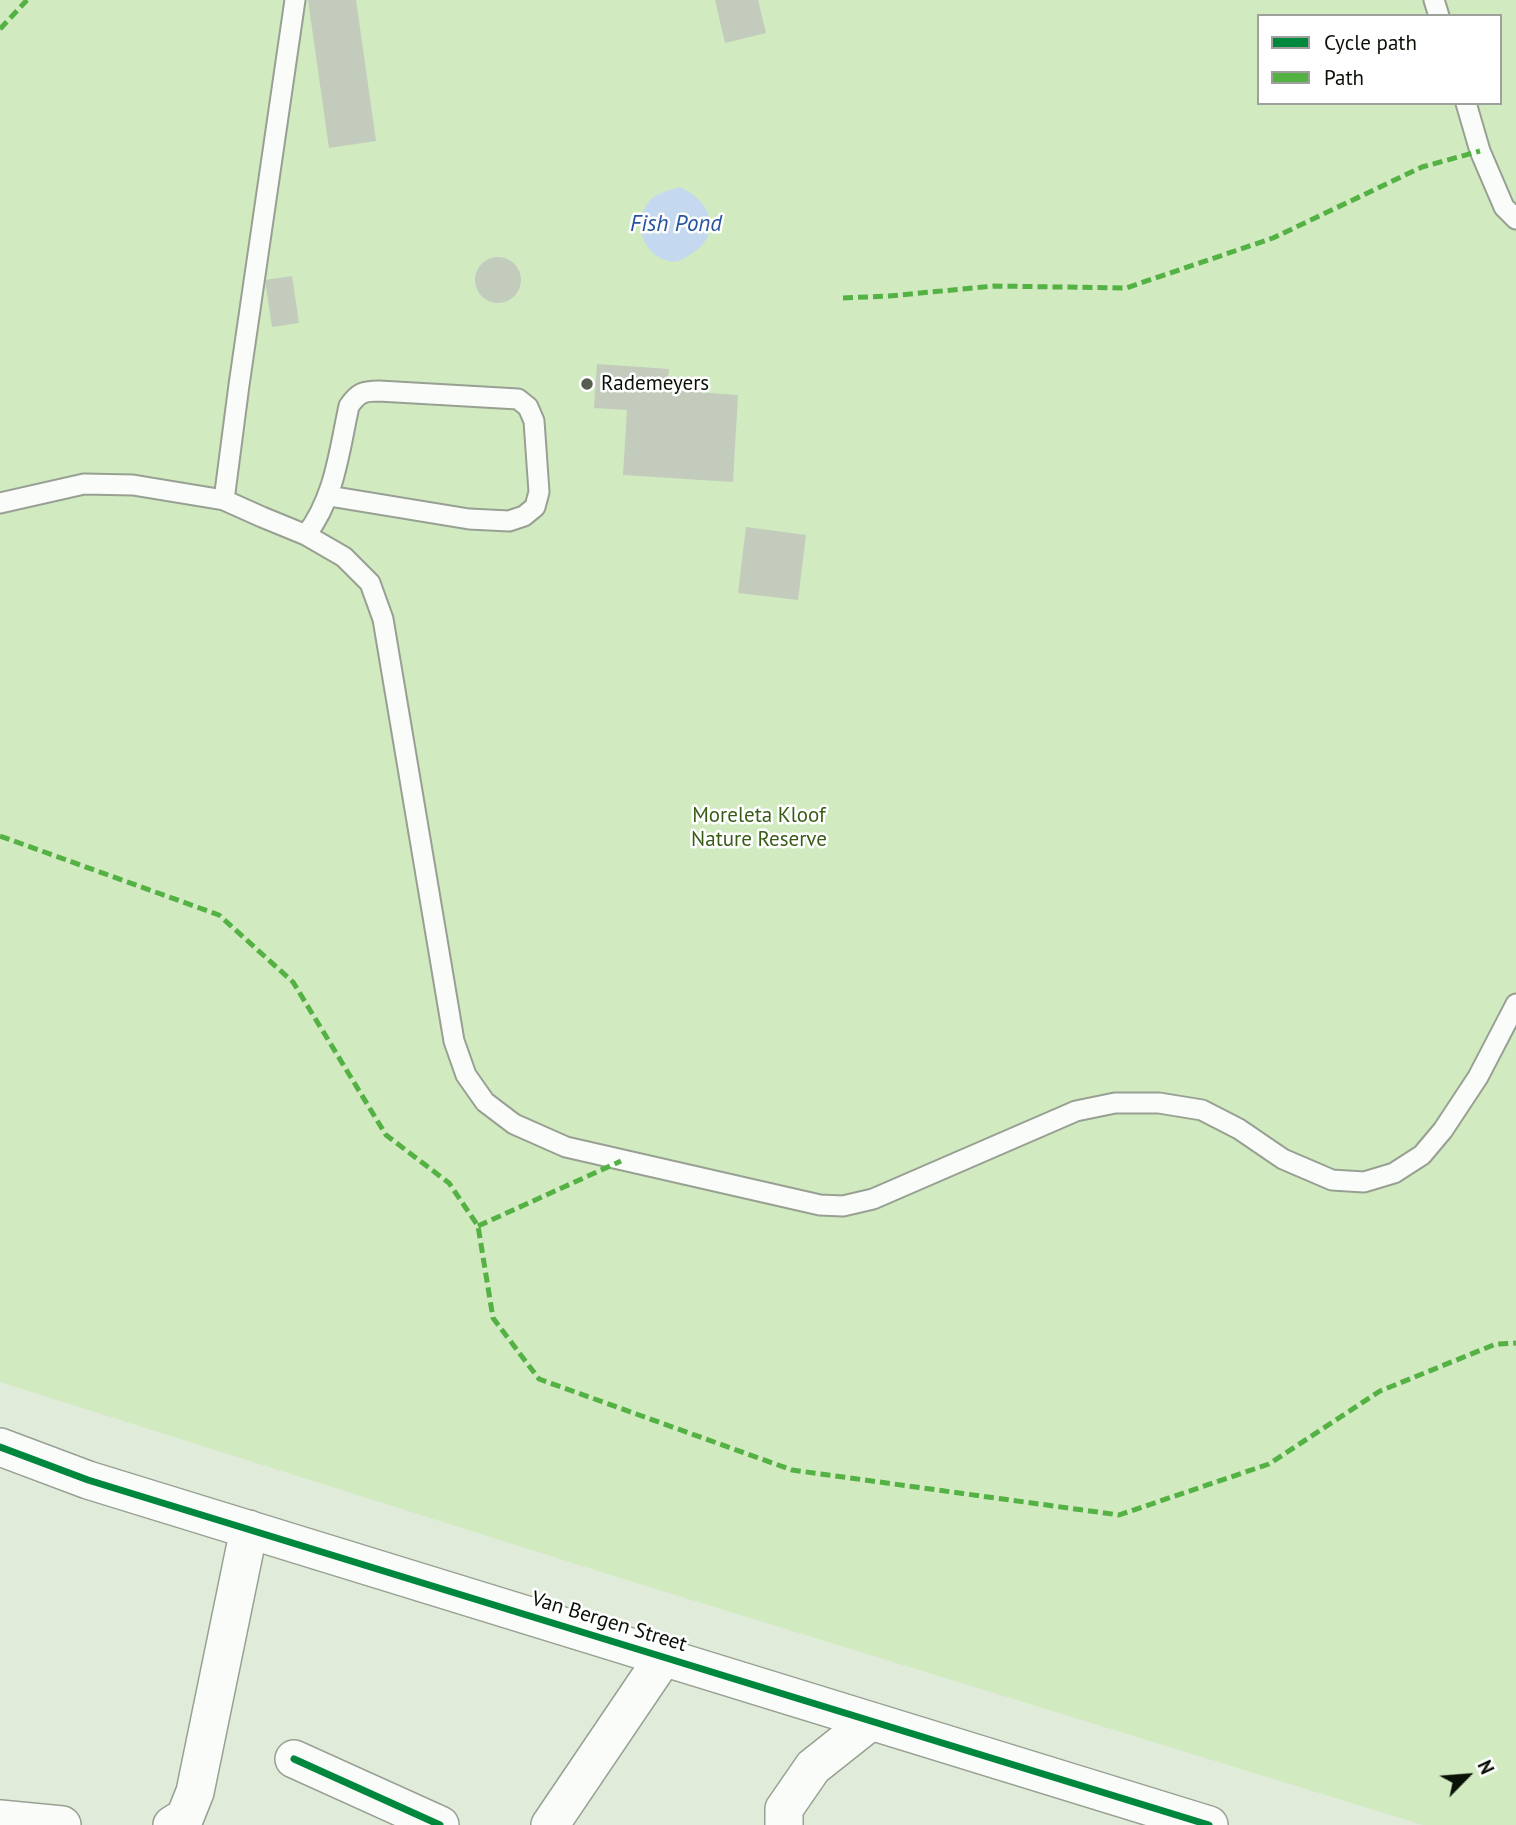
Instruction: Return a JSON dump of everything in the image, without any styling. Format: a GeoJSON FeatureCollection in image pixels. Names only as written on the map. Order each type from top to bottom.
{"type":"FeatureCollection","features":[{"type":"Feature","properties":{"kind":"street","name":"Van Bergen Street"},"geometry":{"type":"LineString","coordinates":[[0,1447],[88,1480],[1209,1825]]}},
{"type":"Feature","properties":{"kind":"street"},"geometry":{"type":"LineString","coordinates":[[172,1825],[185,1817],[195,1792],[248,1529]]}},
{"type":"Feature","properties":{"kind":"street"},"geometry":{"type":"LineString","coordinates":[[550,1825],[663,1658]]}},
{"type":"Feature","properties":{"kind":"street"},"geometry":{"type":"LineString","coordinates":[[784,1825],[784,1809],[813,1767],[870,1721]]}},
{"type":"Feature","properties":{"kind":"street"},"geometry":{"type":"LineString","coordinates":[[294,1759],[440,1825]]}},
{"type":"Feature","properties":{"kind":"street"},"geometry":{"type":"LineString","coordinates":[[0,1819],[62,1825]]}},
{"type":"Feature","properties":{"kind":"lane"},"geometry":{"type":"LineString","coordinates":[[224,500],[295,0]]}},
{"type":"Feature","properties":{"kind":"lane"},"geometry":{"type":"LineString","coordinates":[[1467,105],[1480,151],[1504,206],[1516,219]]}},
{"type":"Feature","properties":{"kind":"lane"},"geometry":{"type":"LineString","coordinates":[[306,535],[329,496],[349,406],[364,391],[518,399],[528,407],[534,421],[539,492],[535,507],[524,516],[509,521],[469,519],[329,496]]}},
{"type":"Feature","properties":{"kind":"lane"},"geometry":{"type":"LineString","coordinates":[[0,502],[84,484],[133,485],[224,500],[306,535],[344,556],[370,583],[383,619],[454,1041],[466,1075],[485,1102],[514,1124],[566,1147],[820,1205],[843,1206],[873,1199],[1076,1111],[1115,1102],[1159,1103],[1202,1110],[1239,1129],[1283,1159],[1332,1180],[1364,1182],[1394,1173],[1422,1156],[1478,1077],[1516,1004]]}},
{"type":"Feature","properties":{"kind":"green space","name":"Moreleta Kloof Nature Reserve"},"geometry":{"type":"Polygon","coordinates":[[[0,0],[1516,0],[1516,1825],[1423,1825],[633,1582],[0,1382],[0,0]]]}},
{"type":"Feature","properties":{"kind":"water","name":"Fish Pond"},"geometry":{"type":"Polygon","coordinates":[[[680,187],[691,193],[707,210],[710,229],[707,239],[699,248],[681,260],[671,262],[652,252],[643,238],[641,221],[647,204],[653,198],[680,187]]]}},
{"type":"Feature","properties":{"kind":"building"},"geometry":{"type":"Polygon","coordinates":[[[308,0],[356,0],[376,141],[329,148],[308,0]]]}},
{"type":"Feature","properties":{"kind":"building"},"geometry":{"type":"Polygon","coordinates":[[[715,0],[758,0],[766,33],[725,43],[715,0]]]}},
{"type":"Feature","properties":{"kind":"building"},"geometry":{"type":"Polygon","coordinates":[[[498,257],[514,264],[521,280],[514,296],[498,303],[482,296],[475,280],[482,264],[498,257]]]}},
{"type":"Feature","properties":{"kind":"building"},"geometry":{"type":"Polygon","coordinates":[[[292,276],[299,323],[272,327],[265,280],[292,276]]]}},
{"type":"Feature","properties":{"kind":"building"},"geometry":{"type":"Polygon","coordinates":[[[597,364],[669,369],[667,390],[738,395],[733,482],[623,475],[627,410],[594,408],[597,364]]]}},
{"type":"Feature","properties":{"kind":"building"},"geometry":{"type":"Polygon","coordinates":[[[746,527],[806,535],[798,600],[738,593],[746,527]]]}},
{"type":"Feature","properties":{"kind":"marked path"},"geometry":{"type":"LineString","coordinates":[[0,29],[27,0]]}},
{"type":"Feature","properties":{"kind":"marked path"},"geometry":{"type":"LineString","coordinates":[[843,298],[994,286],[1126,288],[1273,238],[1422,167],[1480,151]]}},
{"type":"Feature","properties":{"kind":"marked path"},"geometry":{"type":"LineString","coordinates":[[0,836],[219,915],[293,982],[386,1135],[449,1183],[478,1226],[493,1318],[539,1379],[792,1470],[1119,1515],[1269,1464],[1380,1391],[1496,1344],[1516,1343]]}},
{"type":"Feature","properties":{"kind":"marked path"},"geometry":{"type":"LineString","coordinates":[[478,1226],[621,1161]]}},
{"type":"Feature","properties":{"kind":"cycle path"},"geometry":{"type":"LineString","coordinates":[[0,1447],[88,1480],[1209,1825]]}},
{"type":"Feature","properties":{"kind":"cycle path"},"geometry":{"type":"LineString","coordinates":[[294,1759],[440,1825]]}},
{"type":"Feature","properties":{"kind":"place","name":"Rademeyers"},"geometry":{"type":"Point","coordinates":[587,384]}}]}
